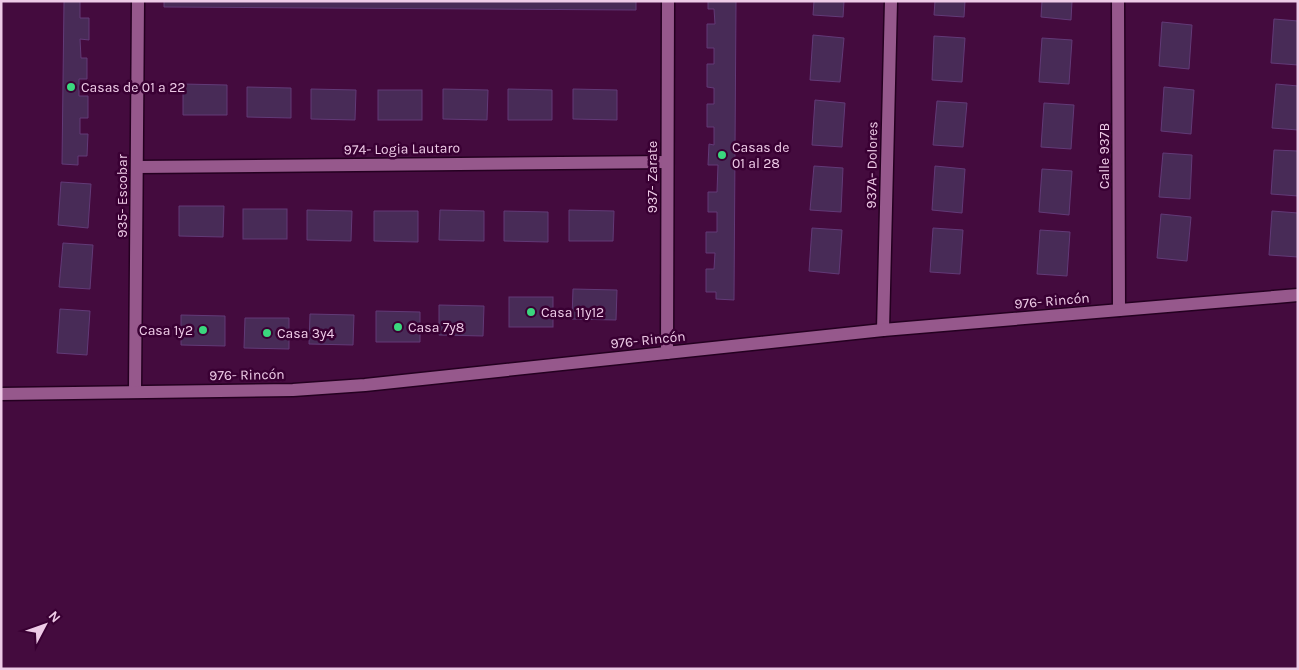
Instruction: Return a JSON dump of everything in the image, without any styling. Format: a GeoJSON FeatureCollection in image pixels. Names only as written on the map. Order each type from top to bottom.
{"type":"FeatureCollection","features":[{"type":"Feature","properties":{"kind":"street","name":"935- Escobar"},"geometry":{"type":"LineString","coordinates":[[135,391],[138,1]]}},
{"type":"Feature","properties":{"kind":"street","name":"937- Zarate"},"geometry":{"type":"LineString","coordinates":[[667,353],[668,1]]}},
{"type":"Feature","properties":{"kind":"street","name":"937A- Dolores"},"geometry":{"type":"LineString","coordinates":[[883,330],[891,1]]}},
{"type":"Feature","properties":{"kind":"street","name":"Calle 937B"},"geometry":{"type":"LineString","coordinates":[[1118,1],[1119,310]]}},
{"type":"Feature","properties":{"kind":"street","name":"974- Logia Lautaro"},"geometry":{"type":"LineString","coordinates":[[137,168],[667,162]]}},
{"type":"Feature","properties":{"kind":"street","name":"976- Rincón"},"geometry":{"type":"LineString","coordinates":[[1,394],[302,389],[365,385],[883,330],[1298,295]]}},
{"type":"Feature","properties":{"kind":"building","name":"Casas de 01 a 22"},"geometry":{"type":"Polygon","coordinates":[[[64,1],[80,1],[80,18],[89,18],[89,40],[80,39],[81,58],[87,58],[87,79],[79,79],[79,96],[88,96],[88,118],[80,118],[80,134],[88,134],[87,156],[78,156],[78,165],[62,164],[64,1]]]}},
{"type":"Feature","properties":{"kind":"building"},"geometry":{"type":"Polygon","coordinates":[[[164,1],[636,1],[636,10],[164,7],[164,1]]]}},
{"type":"Feature","properties":{"kind":"building","name":"Casas de 01 al 28"},"geometry":{"type":"Polygon","coordinates":[[[708,1],[736,1],[734,300],[716,299],[716,292],[706,292],[706,269],[714,269],[715,253],[706,253],[706,232],[717,232],[717,212],[708,212],[708,192],[717,192],[718,165],[708,165],[709,144],[714,145],[714,127],[707,127],[707,104],[714,104],[714,88],[707,87],[707,64],[714,64],[714,48],[707,48],[707,24],[715,24],[714,9],[708,9],[708,1]]]}},
{"type":"Feature","properties":{"kind":"building"},"geometry":{"type":"Polygon","coordinates":[[[814,1],[844,1],[843,17],[813,15],[814,1]]]}},
{"type":"Feature","properties":{"kind":"building"},"geometry":{"type":"Polygon","coordinates":[[[935,1],[965,1],[964,17],[934,15],[935,1]]]}},
{"type":"Feature","properties":{"kind":"building"},"geometry":{"type":"Polygon","coordinates":[[[1042,1],[1072,1],[1071,20],[1041,17],[1042,1]]]}},
{"type":"Feature","properties":{"kind":"building"},"geometry":{"type":"Polygon","coordinates":[[[1274,19],[1298,21],[1298,65],[1271,63],[1274,19]]]}},
{"type":"Feature","properties":{"kind":"building"},"geometry":{"type":"Polygon","coordinates":[[[1162,22],[1192,25],[1189,69],[1159,66],[1162,22]]]}},
{"type":"Feature","properties":{"kind":"building"},"geometry":{"type":"Polygon","coordinates":[[[813,35],[844,38],[840,82],[810,80],[813,35]]]}},
{"type":"Feature","properties":{"kind":"building"},"geometry":{"type":"Polygon","coordinates":[[[934,36],[965,38],[962,82],[932,80],[934,36]]]}},
{"type":"Feature","properties":{"kind":"building"},"geometry":{"type":"Polygon","coordinates":[[[1042,38],[1072,40],[1069,84],[1039,82],[1042,38]]]}},
{"type":"Feature","properties":{"kind":"building"},"geometry":{"type":"Polygon","coordinates":[[[183,84],[227,85],[227,115],[183,115],[183,84]]]}},
{"type":"Feature","properties":{"kind":"building"},"geometry":{"type":"Polygon","coordinates":[[[1276,84],[1298,86],[1298,130],[1272,128],[1276,84]]]}},
{"type":"Feature","properties":{"kind":"building"},"geometry":{"type":"Polygon","coordinates":[[[247,87],[291,88],[291,118],[247,117],[247,87]]]}},
{"type":"Feature","properties":{"kind":"building"},"geometry":{"type":"Polygon","coordinates":[[[1164,87],[1194,90],[1191,134],[1161,131],[1164,87]]]}},
{"type":"Feature","properties":{"kind":"building"},"geometry":{"type":"Polygon","coordinates":[[[311,89],[356,90],[355,120],[311,119],[311,89]]]}},
{"type":"Feature","properties":{"kind":"building"},"geometry":{"type":"Polygon","coordinates":[[[443,89],[488,90],[487,120],[443,119],[443,89]]]}},
{"type":"Feature","properties":{"kind":"building"},"geometry":{"type":"Polygon","coordinates":[[[508,89],[552,90],[552,120],[508,120],[508,89]]]}},
{"type":"Feature","properties":{"kind":"building"},"geometry":{"type":"Polygon","coordinates":[[[573,89],[617,90],[617,120],[573,119],[573,89]]]}},
{"type":"Feature","properties":{"kind":"building"},"geometry":{"type":"Polygon","coordinates":[[[378,90],[422,90],[422,120],[378,120],[378,90]]]}},
{"type":"Feature","properties":{"kind":"building"},"geometry":{"type":"Polygon","coordinates":[[[815,100],[845,103],[842,147],[812,145],[815,100]]]}},
{"type":"Feature","properties":{"kind":"building"},"geometry":{"type":"Polygon","coordinates":[[[937,101],[967,103],[963,147],[933,145],[937,101]]]}},
{"type":"Feature","properties":{"kind":"building"},"geometry":{"type":"Polygon","coordinates":[[[1044,103],[1074,105],[1071,149],[1041,147],[1044,103]]]}},
{"type":"Feature","properties":{"kind":"building"},"geometry":{"type":"Polygon","coordinates":[[[1274,150],[1298,151],[1298,196],[1271,194],[1274,150]]]}},
{"type":"Feature","properties":{"kind":"building"},"geometry":{"type":"Polygon","coordinates":[[[1163,153],[1192,155],[1190,199],[1159,197],[1163,153]]]}},
{"type":"Feature","properties":{"kind":"building"},"geometry":{"type":"Polygon","coordinates":[[[814,166],[843,168],[841,212],[810,210],[814,166]]]}},
{"type":"Feature","properties":{"kind":"building"},"geometry":{"type":"Polygon","coordinates":[[[935,166],[965,169],[962,213],[932,210],[935,166]]]}},
{"type":"Feature","properties":{"kind":"building"},"geometry":{"type":"Polygon","coordinates":[[[1042,169],[1072,171],[1069,215],[1039,212],[1042,169]]]}},
{"type":"Feature","properties":{"kind":"building"},"geometry":{"type":"Polygon","coordinates":[[[61,182],[91,184],[88,228],[58,225],[61,182]]]}},
{"type":"Feature","properties":{"kind":"building"},"geometry":{"type":"Polygon","coordinates":[[[179,206],[224,206],[223,237],[179,236],[179,206]]]}},
{"type":"Feature","properties":{"kind":"building"},"geometry":{"type":"Polygon","coordinates":[[[243,209],[287,209],[287,239],[243,239],[243,209]]]}},
{"type":"Feature","properties":{"kind":"building"},"geometry":{"type":"Polygon","coordinates":[[[307,210],[352,211],[351,241],[307,240],[307,210]]]}},
{"type":"Feature","properties":{"kind":"building"},"geometry":{"type":"Polygon","coordinates":[[[440,210],[484,211],[484,241],[439,240],[440,210]]]}},
{"type":"Feature","properties":{"kind":"building"},"geometry":{"type":"Polygon","coordinates":[[[569,210],[614,211],[613,241],[569,241],[569,210]]]}},
{"type":"Feature","properties":{"kind":"building"},"geometry":{"type":"Polygon","coordinates":[[[374,211],[418,211],[418,242],[374,241],[374,211]]]}},
{"type":"Feature","properties":{"kind":"building"},"geometry":{"type":"Polygon","coordinates":[[[504,211],[548,212],[548,242],[504,241],[504,211]]]}},
{"type":"Feature","properties":{"kind":"building"},"geometry":{"type":"Polygon","coordinates":[[[1272,211],[1298,213],[1298,257],[1269,255],[1272,211]]]}},
{"type":"Feature","properties":{"kind":"building"},"geometry":{"type":"Polygon","coordinates":[[[1161,214],[1191,217],[1187,261],[1157,258],[1161,214]]]}},
{"type":"Feature","properties":{"kind":"building"},"geometry":{"type":"Polygon","coordinates":[[[812,228],[842,230],[839,274],[809,271],[812,228]]]}},
{"type":"Feature","properties":{"kind":"building"},"geometry":{"type":"Polygon","coordinates":[[[933,228],[963,230],[960,274],[930,272],[933,228]]]}},
{"type":"Feature","properties":{"kind":"building"},"geometry":{"type":"Polygon","coordinates":[[[1040,230],[1070,232],[1067,276],[1037,274],[1040,230]]]}},
{"type":"Feature","properties":{"kind":"building"},"geometry":{"type":"Polygon","coordinates":[[[63,243],[93,245],[90,289],[59,287],[63,243]]]}},
{"type":"Feature","properties":{"kind":"building"},"geometry":{"type":"Polygon","coordinates":[[[573,289],[617,290],[616,320],[572,319],[573,289]]]}},
{"type":"Feature","properties":{"kind":"building","name":"Casa 11y12"},"geometry":{"type":"Polygon","coordinates":[[[509,297],[553,297],[553,327],[509,327],[509,297]]]}},
{"type":"Feature","properties":{"kind":"building"},"geometry":{"type":"Polygon","coordinates":[[[439,305],[484,306],[483,336],[439,335],[439,305]]]}},
{"type":"Feature","properties":{"kind":"building"},"geometry":{"type":"Polygon","coordinates":[[[60,309],[90,311],[87,355],[57,353],[60,309]]]}},
{"type":"Feature","properties":{"kind":"building","name":"Casa 7y8"},"geometry":{"type":"Polygon","coordinates":[[[376,311],[420,312],[420,342],[376,342],[376,311]]]}},
{"type":"Feature","properties":{"kind":"building"},"geometry":{"type":"Polygon","coordinates":[[[310,314],[354,315],[353,345],[309,344],[310,314]]]}},
{"type":"Feature","properties":{"kind":"building","name":"Casa 1y2"},"geometry":{"type":"Polygon","coordinates":[[[181,315],[225,316],[225,346],[181,345],[181,315]]]}},
{"type":"Feature","properties":{"kind":"building","name":"Casa 3y4"},"geometry":{"type":"Polygon","coordinates":[[[245,318],[289,318],[289,349],[244,348],[245,318]]]}},
{"type":"Feature","properties":{"kind":"place","name":"Casas de 01 a 22"},"geometry":{"type":"Point","coordinates":[71,87]}},
{"type":"Feature","properties":{"kind":"place","name":"Casas de 01 al 28"},"geometry":{"type":"Point","coordinates":[722,155]}},
{"type":"Feature","properties":{"kind":"place","name":"Casa 11y12"},"geometry":{"type":"Point","coordinates":[531,312]}},
{"type":"Feature","properties":{"kind":"place","name":"Casa 7y8"},"geometry":{"type":"Point","coordinates":[398,327]}},
{"type":"Feature","properties":{"kind":"place","name":"Casa 1y2"},"geometry":{"type":"Point","coordinates":[203,330]}},
{"type":"Feature","properties":{"kind":"place","name":"Casa 3y4"},"geometry":{"type":"Point","coordinates":[267,333]}}]}
